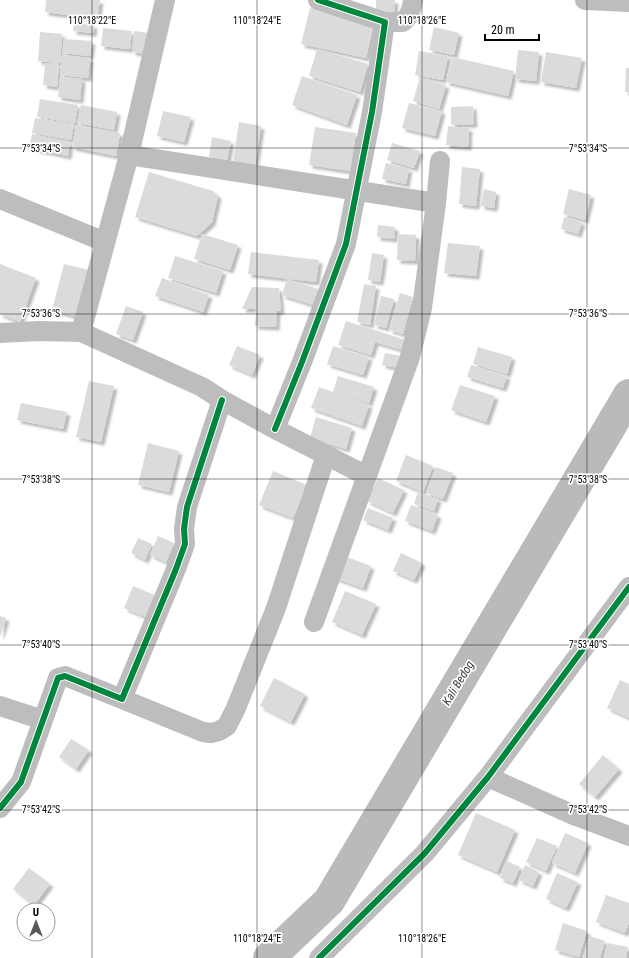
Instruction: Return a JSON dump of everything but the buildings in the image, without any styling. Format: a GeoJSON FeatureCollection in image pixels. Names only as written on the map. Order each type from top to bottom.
{"type":"FeatureCollection","features":[{"type":"Feature","properties":{"kind":"street"},"geometry":{"type":"LineString","coordinates":[[80,332],[129,155],[165,0]]}},
{"type":"Feature","properties":{"kind":"street"},"geometry":{"type":"LineString","coordinates":[[318,0],[385,22],[403,22],[412,8],[413,0]]}},
{"type":"Feature","properties":{"kind":"street"},"geometry":{"type":"LineString","coordinates":[[585,0],[629,2]]}},
{"type":"Feature","properties":{"kind":"street"},"geometry":{"type":"LineString","coordinates":[[275,429],[302,362],[346,244],[358,191],[372,112],[385,22]]}},
{"type":"Feature","properties":{"kind":"street"},"geometry":{"type":"LineString","coordinates":[[129,155],[436,203]]}},
{"type":"Feature","properties":{"kind":"street"},"geometry":{"type":"LineString","coordinates":[[314,622],[410,357],[422,308],[440,162]]}},
{"type":"Feature","properties":{"kind":"street"},"geometry":{"type":"LineString","coordinates":[[0,198],[105,242]]}},
{"type":"Feature","properties":{"kind":"street"},"geometry":{"type":"LineString","coordinates":[[0,333],[39,331],[80,332],[202,388],[275,429],[367,476]]}},
{"type":"Feature","properties":{"kind":"street"},"geometry":{"type":"LineString","coordinates":[[122,699],[183,550],[185,544],[184,530],[187,507],[222,400]]}},
{"type":"Feature","properties":{"kind":"street"},"geometry":{"type":"LineString","coordinates":[[0,808],[21,782],[55,682],[58,678],[65,676],[203,732],[211,733],[228,726],[276,608],[326,455]]}},
{"type":"Feature","properties":{"kind":"street"},"geometry":{"type":"LineString","coordinates":[[320,958],[425,853],[488,777],[629,587]]}},
{"type":"Feature","properties":{"kind":"street"},"geometry":{"type":"LineString","coordinates":[[0,706],[42,720]]}},
{"type":"Feature","properties":{"kind":"street"},"geometry":{"type":"LineString","coordinates":[[488,777],[576,816],[629,836]]}},
{"type":"Feature","properties":{"kind":"waterway","name":"Kali Bedog"},"geometry":{"type":"LineString","coordinates":[[269,958],[329,901],[629,395]]}},
{"type":"Feature","properties":{"kind":"cycle path"},"geometry":{"type":"LineString","coordinates":[[275,429],[302,362],[346,244],[372,112],[385,22],[318,0]]}},
{"type":"Feature","properties":{"kind":"cycle path"},"geometry":{"type":"LineString","coordinates":[[0,808],[21,782],[58,678],[65,676],[122,699],[185,544],[184,529],[187,507],[222,400]]}},
{"type":"Feature","properties":{"kind":"cycle path"},"geometry":{"type":"LineString","coordinates":[[319,958],[425,853],[488,777],[629,587]]}}]}
